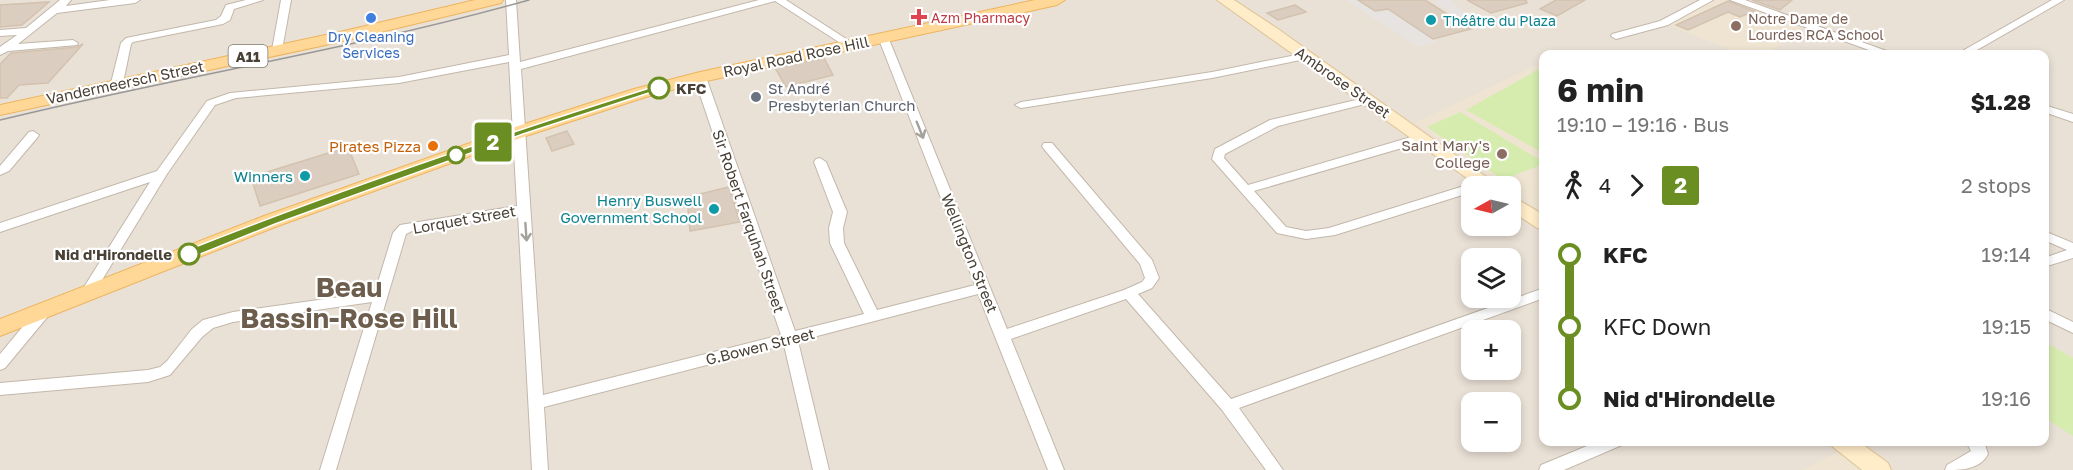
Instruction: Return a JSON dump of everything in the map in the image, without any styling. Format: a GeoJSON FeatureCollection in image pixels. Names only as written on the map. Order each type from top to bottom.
{"type":"FeatureCollection","features":[{"type":"Feature","properties":{"kind":"main road","name":"Vandermeersch Street"},"geometry":{"type":"LineString","coordinates":[[0,110],[495,0]]}},
{"type":"Feature","properties":{"kind":"main road","name":"Royal Road Rose Hill"},"geometry":{"type":"LineString","coordinates":[[0,328],[271,221],[519,132],[700,77],[1057,0]]}},
{"type":"Feature","properties":{"kind":"street"},"geometry":{"type":"LineString","coordinates":[[3,50],[66,0]]}},
{"type":"Feature","properties":{"kind":"street"},"geometry":{"type":"LineString","coordinates":[[54,10],[135,0]]}},
{"type":"Feature","properties":{"kind":"street"},"geometry":{"type":"LineString","coordinates":[[117,83],[126,43],[130,40],[219,22],[226,18],[230,7],[258,0]]}},
{"type":"Feature","properties":{"kind":"street"},"geometry":{"type":"LineString","coordinates":[[277,50],[286,0]]}},
{"type":"Feature","properties":{"kind":"street"},"geometry":{"type":"LineString","coordinates":[[511,0],[540,470]]}},
{"type":"Feature","properties":{"kind":"street"},"geometry":{"type":"LineString","coordinates":[[86,295],[161,174],[211,104],[222,98],[399,80],[516,62],[771,0]]}},
{"type":"Feature","properties":{"kind":"street"},"geometry":{"type":"LineString","coordinates":[[779,0],[849,44]]}},
{"type":"Feature","properties":{"kind":"street","name":"Ambrose Street"},"geometry":{"type":"LineString","coordinates":[[1224,0],[1422,138],[1469,176]]}},
{"type":"Feature","properties":{"kind":"street"},"geometry":{"type":"LineString","coordinates":[[1616,36],[1664,22],[1708,0]]}},
{"type":"Feature","properties":{"kind":"street"},"geometry":{"type":"LineString","coordinates":[[1735,0],[1879,50]]}},
{"type":"Feature","properties":{"kind":"street"},"geometry":{"type":"LineString","coordinates":[[1969,50],[2059,0]]}},
{"type":"Feature","properties":{"kind":"street"},"geometry":{"type":"LineString","coordinates":[[0,33],[29,31]]}},
{"type":"Feature","properties":{"kind":"street","name":"Wellington Street"},"geometry":{"type":"LineString","coordinates":[[883,37],[1056,470]]}},
{"type":"Feature","properties":{"kind":"street"},"geometry":{"type":"LineString","coordinates":[[3,50],[73,43]]}},
{"type":"Feature","properties":{"kind":"street"},"geometry":{"type":"LineString","coordinates":[[1021,105],[1212,75],[1306,56]]}},
{"type":"Feature","properties":{"kind":"street","name":"Sir Robert Farquhah Street"},"geometry":{"type":"LineString","coordinates":[[700,77],[790,339],[821,470]]}},
{"type":"Feature","properties":{"kind":"street"},"geometry":{"type":"LineString","coordinates":[[1369,100],[1274,123],[1220,152],[1218,159],[1282,230],[1306,235],[1330,232],[1461,192]]}},
{"type":"Feature","properties":{"kind":"street"},"geometry":{"type":"LineString","coordinates":[[2049,110],[2073,118]]}},
{"type":"Feature","properties":{"kind":"street"},"geometry":{"type":"LineString","coordinates":[[0,171],[33,135]]}},
{"type":"Feature","properties":{"kind":"street"},"geometry":{"type":"LineString","coordinates":[[1245,190],[1422,138]]}},
{"type":"Feature","properties":{"kind":"street"},"geometry":{"type":"LineString","coordinates":[[1003,336],[1128,293],[1147,285],[1152,278],[1147,263],[1048,146]]}},
{"type":"Feature","properties":{"kind":"street"},"geometry":{"type":"LineString","coordinates":[[820,162],[840,212],[836,228],[837,243],[873,317]]}},
{"type":"Feature","properties":{"kind":"street"},"geometry":{"type":"LineString","coordinates":[[0,228],[161,174]]}},
{"type":"Feature","properties":{"kind":"street","name":"Lorquet Street"},"geometry":{"type":"LineString","coordinates":[[328,470],[400,233],[405,228],[524,208]]}},
{"type":"Feature","properties":{"kind":"street"},"geometry":{"type":"LineString","coordinates":[[1521,208],[1539,221]]}},
{"type":"Feature","properties":{"kind":"street"},"geometry":{"type":"LineString","coordinates":[[2049,238],[2073,248]]}},
{"type":"Feature","properties":{"kind":"street"},"geometry":{"type":"LineString","coordinates":[[2049,261],[2073,253]]}},
{"type":"Feature","properties":{"kind":"street","name":"G.Bowen Street"},"geometry":{"type":"LineString","coordinates":[[537,403],[983,288]]}},
{"type":"Feature","properties":{"kind":"street"},"geometry":{"type":"LineString","coordinates":[[1128,293],[1227,406],[1275,470]]}},
{"type":"Feature","properties":{"kind":"street"},"geometry":{"type":"LineString","coordinates":[[1227,406],[1539,295]]}},
{"type":"Feature","properties":{"kind":"street"},"geometry":{"type":"LineString","coordinates":[[0,389],[148,376],[165,371],[197,333],[208,324],[219,320],[381,296]]}},
{"type":"Feature","properties":{"kind":"street"},"geometry":{"type":"LineString","coordinates":[[0,364],[44,311]]}},
{"type":"Feature","properties":{"kind":"street"},"geometry":{"type":"LineString","coordinates":[[2049,316],[2073,328]]}},
{"type":"Feature","properties":{"kind":"street"},"geometry":{"type":"LineString","coordinates":[[1547,470],[1604,446]]}},
{"type":"Feature","properties":{"kind":"street"},"geometry":{"type":"LineString","coordinates":[[1848,446],[1879,470]]}},
{"type":"Feature","properties":{"kind":"street"},"geometry":{"type":"LineString","coordinates":[[1953,470],[1980,454],[1979,446]]}},
{"type":"Feature","properties":{"kind":"shaded area"},"geometry":{"type":"Polygon","coordinates":[[[0,0],[2073,0],[2073,470],[0,470],[0,0]]]}},
{"type":"Feature","properties":{"kind":"shaded area"},"geometry":{"type":"Polygon","coordinates":[[[1346,0],[1357,0],[1377,13],[1388,10],[1437,42],[1418,47],[1346,0]]]}},
{"type":"Feature","properties":{"kind":"shaded area"},"geometry":{"type":"Polygon","coordinates":[[[1443,0],[1454,1],[1451,3],[1490,27],[1479,30],[1435,3],[1443,0]]]}},
{"type":"Feature","properties":{"kind":"shaded area","name":"Notre Dame de Lourdes RCA School"},"geometry":{"type":"Polygon","coordinates":[[[1712,0],[1727,0],[1804,29],[1771,50],[1730,50],[1668,24],[1712,0]]]}},
{"type":"Feature","properties":{"kind":"shaded area","name":"Saint Mary's College"},"geometry":{"type":"Polygon","coordinates":[[[1539,64],[1539,211],[1521,198],[1521,176],[1490,176],[1415,123],[1539,64]]]}},
{"type":"Feature","properties":{"kind":"shaded area"},"geometry":{"type":"Polygon","coordinates":[[[1843,450],[1870,470],[1803,470],[1843,450]]]}},
{"type":"Feature","properties":{"kind":"green space"},"geometry":{"type":"Polygon","coordinates":[[[1539,69],[1539,151],[1466,110],[1539,69]]]}},
{"type":"Feature","properties":{"kind":"green space"},"geometry":{"type":"Polygon","coordinates":[[[1460,112],[1539,160],[1539,166],[1513,176],[1497,176],[1427,127],[1460,112]]]}},
{"type":"Feature","properties":{"kind":"green space"},"geometry":{"type":"Polygon","coordinates":[[[2049,344],[2073,358],[2073,436],[2049,421],[2049,344]]]}},
{"type":"Feature","properties":{"kind":"building","name":"Théâtre du Plaza"},"geometry":{"type":"Polygon","coordinates":[[[1358,0],[1425,0],[1471,29],[1433,39],[1388,9],[1375,11],[1358,0]]]}},
{"type":"Feature","properties":{"kind":"building"},"geometry":{"type":"Polygon","coordinates":[[[1467,0],[1526,0],[1527,3],[1491,13],[1467,0]]]}},
{"type":"Feature","properties":{"kind":"building"},"geometry":{"type":"Polygon","coordinates":[[[1556,0],[1585,0],[1557,16],[1540,9],[1556,0]]]}},
{"type":"Feature","properties":{"kind":"building"},"geometry":{"type":"Polygon","coordinates":[[[1752,0],[1792,0],[1780,10],[1752,0]]]}},
{"type":"Feature","properties":{"kind":"building","name":"Notre Dame de Lourdes RCA School"},"geometry":{"type":"Polygon","coordinates":[[[1728,1],[1754,11],[1740,17],[1728,12],[1688,30],[1676,25],[1728,1]]]}},
{"type":"Feature","properties":{"kind":"building"},"geometry":{"type":"Polygon","coordinates":[[[49,2],[22,25],[0,27],[0,5],[49,2]]]}},
{"type":"Feature","properties":{"kind":"building"},"geometry":{"type":"Polygon","coordinates":[[[1295,5],[1306,12],[1278,20],[1267,13],[1295,5]]]}},
{"type":"Feature","properties":{"kind":"building"},"geometry":{"type":"Polygon","coordinates":[[[83,44],[48,83],[19,85],[7,98],[0,98],[0,64],[11,53],[77,47],[83,44]]]}},
{"type":"Feature","properties":{"kind":"building"},"geometry":{"type":"Polygon","coordinates":[[[824,58],[833,75],[786,87],[775,68],[824,58]]]}},
{"type":"Feature","properties":{"kind":"building"},"geometry":{"type":"Polygon","coordinates":[[[567,131],[574,144],[552,151],[546,138],[567,131]]]}},
{"type":"Feature","properties":{"kind":"building","name":"Winners"},"geometry":{"type":"Polygon","coordinates":[[[348,147],[359,174],[260,206],[251,177],[348,147]]]}},
{"type":"Feature","properties":{"kind":"building","name":"Henry Buswell Government School"},"geometry":{"type":"Polygon","coordinates":[[[729,187],[740,222],[690,231],[687,197],[729,187]]]}},
{"type":"Feature","properties":{"kind":"tram line"},"geometry":{"type":"LineString","coordinates":[[0,120],[332,48],[529,0]]}},
{"type":"Feature","properties":{"kind":"bus line","name":"2"},"geometry":{"type":"LineString","coordinates":[[189,254],[271,221],[519,132],[659,88]]}},
{"type":"Feature","properties":{"kind":"place","name":"Azm Pharmacy"},"geometry":{"type":"Point","coordinates":[919,17]}},
{"type":"Feature","properties":{"kind":"place","name":"Dry Cleaning Services"},"geometry":{"type":"Point","coordinates":[371,18]}},
{"type":"Feature","properties":{"kind":"place","name":"Théâtre du Plaza"},"geometry":{"type":"Point","coordinates":[1431,20]}},
{"type":"Feature","properties":{"kind":"place","name":"Notre Dame de Lourdes RCA School"},"geometry":{"type":"Point","coordinates":[1736,26]}},
{"type":"Feature","properties":{"kind":"place","name":"KFC"},"geometry":{"type":"Point","coordinates":[659,88]}},
{"type":"Feature","properties":{"kind":"place","name":"St André Presbyterian Church"},"geometry":{"type":"Point","coordinates":[756,97]}},
{"type":"Feature","properties":{"kind":"place","name":"Pirates Pizza"},"geometry":{"type":"Point","coordinates":[433,146]}},
{"type":"Feature","properties":{"kind":"place","name":"Saint Mary's College"},"geometry":{"type":"Point","coordinates":[1502,154]}},
{"type":"Feature","properties":{"kind":"place","name":"Winners"},"geometry":{"type":"Point","coordinates":[305,176]}},
{"type":"Feature","properties":{"kind":"place","name":"Henry Buswell Government School"},"geometry":{"type":"Point","coordinates":[714,209]}},
{"type":"Feature","properties":{"kind":"place","name":"Nid d'Hirondelle"},"geometry":{"type":"Point","coordinates":[189,254]}},
{"type":"Feature","properties":{"kind":"district","name":"Beau Bassin-Rose Hill"},"geometry":{"type":"Point","coordinates":[349,302]}}]}
